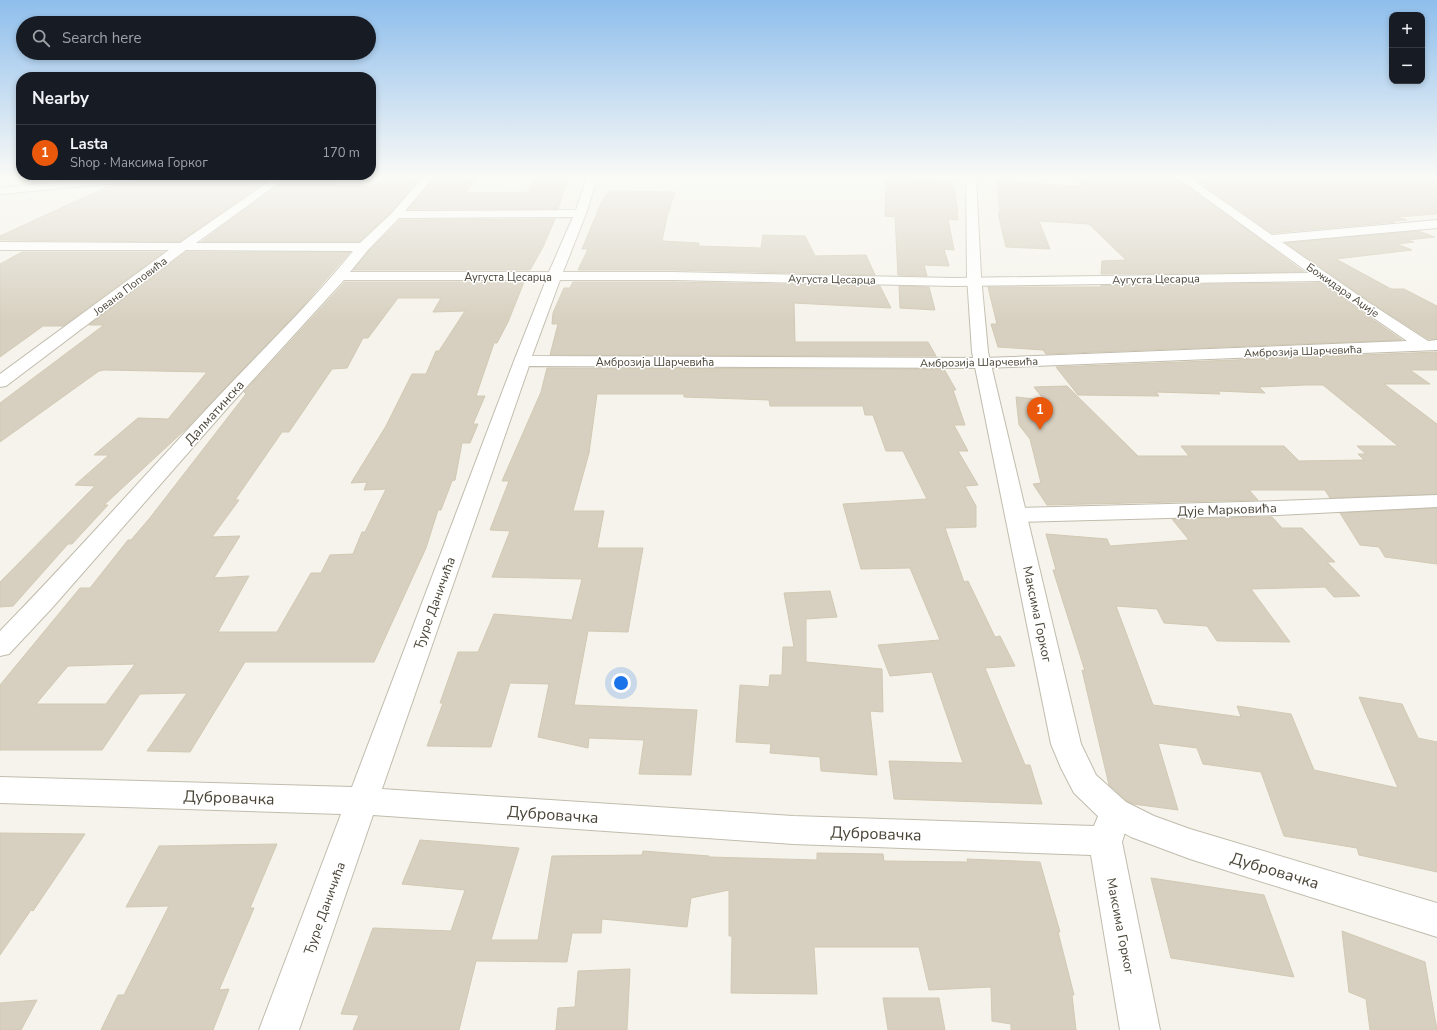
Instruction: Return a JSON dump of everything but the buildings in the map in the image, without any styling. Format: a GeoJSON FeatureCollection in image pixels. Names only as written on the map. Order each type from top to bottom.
{"type":"FeatureCollection","features":[{"type":"Feature","properties":{"kind":"street","name":"Јована Поповића"},"geometry":{"type":"LineString","coordinates":[[0,382],[212,226]]}},
{"type":"Feature","properties":{"kind":"street","name":"Далматинска"},"geometry":{"type":"LineString","coordinates":[[0,647],[12,623],[224,401],[340,276],[363,247],[385,226]]}},
{"type":"Feature","properties":{"kind":"street","name":"Ђуре Даничића"},"geometry":{"type":"LineString","coordinates":[[279,1030],[522,361],[553,277],[574,226]]}},
{"type":"Feature","properties":{"kind":"street","name":"Максима Горког"},"geometry":{"type":"LineString","coordinates":[[972,226],[974,282],[980,352],[984,364],[1066,744],[1076,768],[1110,827],[1140,1030]]}},
{"type":"Feature","properties":{"kind":"street","name":"Божидара Аџије"},"geometry":{"type":"LineString","coordinates":[[1252,226],[1324,277],[1431,346]]}},
{"type":"Feature","properties":{"kind":"street"},"geometry":{"type":"LineString","coordinates":[[1271,239],[1414,226]]}},
{"type":"Feature","properties":{"kind":"street"},"geometry":{"type":"LineString","coordinates":[[0,246],[363,247]]}},
{"type":"Feature","properties":{"kind":"street"},"geometry":{"type":"LineString","coordinates":[[0,255],[16,246]]}},
{"type":"Feature","properties":{"kind":"street","name":"Аугуста Цесарца"},"geometry":{"type":"LineString","coordinates":[[340,276],[673,276],[974,282],[1324,277]]}},
{"type":"Feature","properties":{"kind":"street","name":"Амброзија Шарчевића"},"geometry":{"type":"LineString","coordinates":[[522,361],[984,364],[1431,346]]}},
{"type":"Feature","properties":{"kind":"street","name":"Дује Марковића"},"geometry":{"type":"LineString","coordinates":[[1017,515],[1278,508],[1437,501]]}},
{"type":"Feature","properties":{"kind":"street","name":"Дубровачка"},"geometry":{"type":"LineString","coordinates":[[0,790],[363,801],[792,830],[1078,839],[1110,827],[1143,827],[1190,844],[1437,920]]}},
{"type":"Feature","properties":{"kind":"place","name":"Lasta"},"geometry":{"type":"Point","coordinates":[1040,430]}}]}
